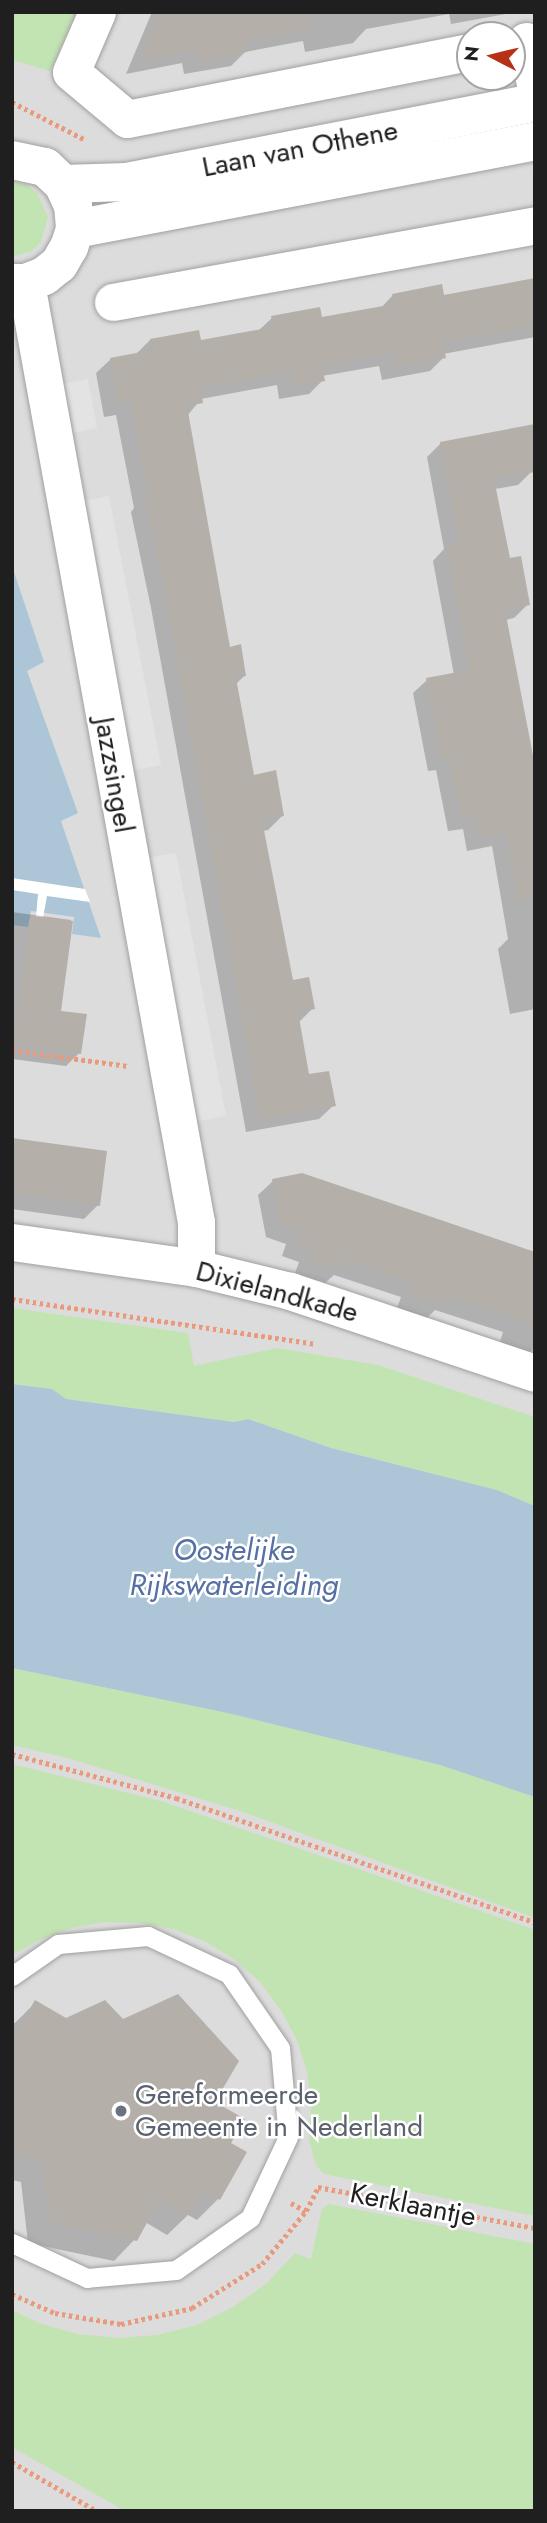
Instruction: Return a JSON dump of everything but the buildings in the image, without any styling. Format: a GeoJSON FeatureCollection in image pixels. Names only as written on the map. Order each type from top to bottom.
{"type":"FeatureCollection","features":[{"type":"Feature","properties":{"kind":"street"},"geometry":{"type":"LineString","coordinates":[[97,12],[71,72],[127,119],[456,55]]}},
{"type":"Feature","properties":{"kind":"street"},"geometry":{"type":"LineString","coordinates":[[526,50],[535,85]]}},
{"type":"Feature","properties":{"kind":"street","name":"Laan van Othene"},"geometry":{"type":"LineString","coordinates":[[63,184],[127,182],[535,103]]}},
{"type":"Feature","properties":{"kind":"street","name":"Laan van Othene"},"geometry":{"type":"LineString","coordinates":[[75,229],[535,141]]}},
{"type":"Feature","properties":{"kind":"street"},"geometry":{"type":"LineString","coordinates":[[12,160],[20,159],[45,167],[63,184],[73,205],[75,229],[59,264],[44,276],[19,283]]}},
{"type":"Feature","properties":{"kind":"street"},"geometry":{"type":"LineString","coordinates":[[113,302],[535,226]]}},
{"type":"Feature","properties":{"kind":"street","name":"Jazzsingel"},"geometry":{"type":"LineString","coordinates":[[19,283],[196,1222],[196,1268]]}},
{"type":"Feature","properties":{"kind":"street","name":"Dixielandkade"},"geometry":{"type":"LineString","coordinates":[[12,1242],[196,1268],[290,1291],[535,1373]]}},
{"type":"Feature","properties":{"kind":"lane"},"geometry":{"type":"LineString","coordinates":[[12,1976],[58,1944],[148,1936],[229,1974],[280,2048],[288,2137],[250,2218],[177,2270],[87,2278],[12,2243]]}},
{"type":"Feature","properties":{"kind":"path"},"geometry":{"type":"LineString","coordinates":[[12,102],[90,142]]}},
{"type":"Feature","properties":{"kind":"path"},"geometry":{"type":"LineString","coordinates":[[12,1050],[132,1066],[167,1063]]}},
{"type":"Feature","properties":{"kind":"path","name":"Dixielandkade"},"geometry":{"type":"LineString","coordinates":[[12,1299],[327,1346]]}},
{"type":"Feature","properties":{"kind":"path"},"geometry":{"type":"LineString","coordinates":[[12,1754],[176,1798],[535,1922]]}},
{"type":"Feature","properties":{"kind":"path","name":"Kerklaantje"},"geometry":{"type":"LineString","coordinates":[[292,2203],[306,2211],[318,2187],[535,2228]]}},
{"type":"Feature","properties":{"kind":"path"},"geometry":{"type":"LineString","coordinates":[[12,2462],[97,2511]]}},
{"type":"Feature","properties":{"kind":"shaded area"},"geometry":{"type":"Polygon","coordinates":[[[12,12],[535,12],[535,2511],[12,2511],[12,12]]]}},
{"type":"Feature","properties":{"kind":"shaded area"},"geometry":{"type":"Polygon","coordinates":[[[88,379],[97,428],[67,434],[58,385],[88,379]]]}},
{"type":"Feature","properties":{"kind":"shaded area"},"geometry":{"type":"Polygon","coordinates":[[[109,496],[161,765],[130,771],[79,502],[109,496]]]}},
{"type":"Feature","properties":{"kind":"shaded area"},"geometry":{"type":"Polygon","coordinates":[[[176,853],[226,1116],[194,1122],[147,858],[176,853]]]}},
{"type":"Feature","properties":{"kind":"green space"},"geometry":{"type":"Polygon","coordinates":[[[12,12],[77,12],[50,71],[12,60],[12,12]]]}},
{"type":"Feature","properties":{"kind":"green space"},"geometry":{"type":"Polygon","coordinates":[[[12,181],[27,185],[37,193],[48,217],[41,242],[32,251],[12,257],[12,181]]]}},
{"type":"Feature","properties":{"kind":"green space"},"geometry":{"type":"Polygon","coordinates":[[[12,1308],[188,1333],[194,1366],[277,1348],[378,1365],[535,1417],[535,1506],[497,1490],[331,1448],[249,1419],[234,1422],[66,1399],[52,1389],[12,1384],[12,1308]]]}},
{"type":"Feature","properties":{"kind":"green space"},"geometry":{"type":"Polygon","coordinates":[[[12,1668],[232,1714],[440,1765],[535,1797],[535,1918],[240,1811],[68,1758],[12,1745],[12,1668]]]}},
{"type":"Feature","properties":{"kind":"green space"},"geometry":{"type":"Polygon","coordinates":[[[12,1764],[164,1802],[535,1930],[535,2216],[324,2174],[316,2165],[309,2140],[311,2106],[307,2072],[297,2040],[280,2009],[260,1982],[234,1959],[204,1941],[173,1929],[139,1923],[105,1922],[71,1928],[39,1940],[12,1955],[12,1764]]]}},
{"type":"Feature","properties":{"kind":"green space"},"geometry":{"type":"Polygon","coordinates":[[[329,2204],[535,2244],[535,2511],[125,2511],[12,2447],[12,2310],[39,2323],[77,2334],[118,2338],[157,2335],[197,2325],[233,2307],[266,2284],[295,2253],[311,2259],[322,2209],[329,2204]]]}},
{"type":"Feature","properties":{"kind":"water"},"geometry":{"type":"Polygon","coordinates":[[[12,566],[44,662],[27,671],[78,813],[61,821],[101,938],[72,934],[74,917],[31,911],[28,927],[12,925],[12,566]]]}},
{"type":"Feature","properties":{"kind":"water","name":"Oostelijke Rijkswaterleiding"},"geometry":{"type":"Polygon","coordinates":[[[12,1384],[52,1389],[66,1399],[234,1422],[248,1419],[331,1448],[497,1490],[535,1506],[535,1797],[440,1765],[232,1714],[12,1668],[12,1384]]]}},
{"type":"Feature","properties":{"kind":"pier"},"geometry":{"type":"Polygon","coordinates":[[[12,878],[85,889],[90,902],[47,896],[43,918],[36,917],[38,894],[12,890],[12,878]]]}},
{"type":"Feature","properties":{"kind":"place","name":"Gereformeerde Gemeente in Nederland"},"geometry":{"type":"Point","coordinates":[121,2111]}}]}
